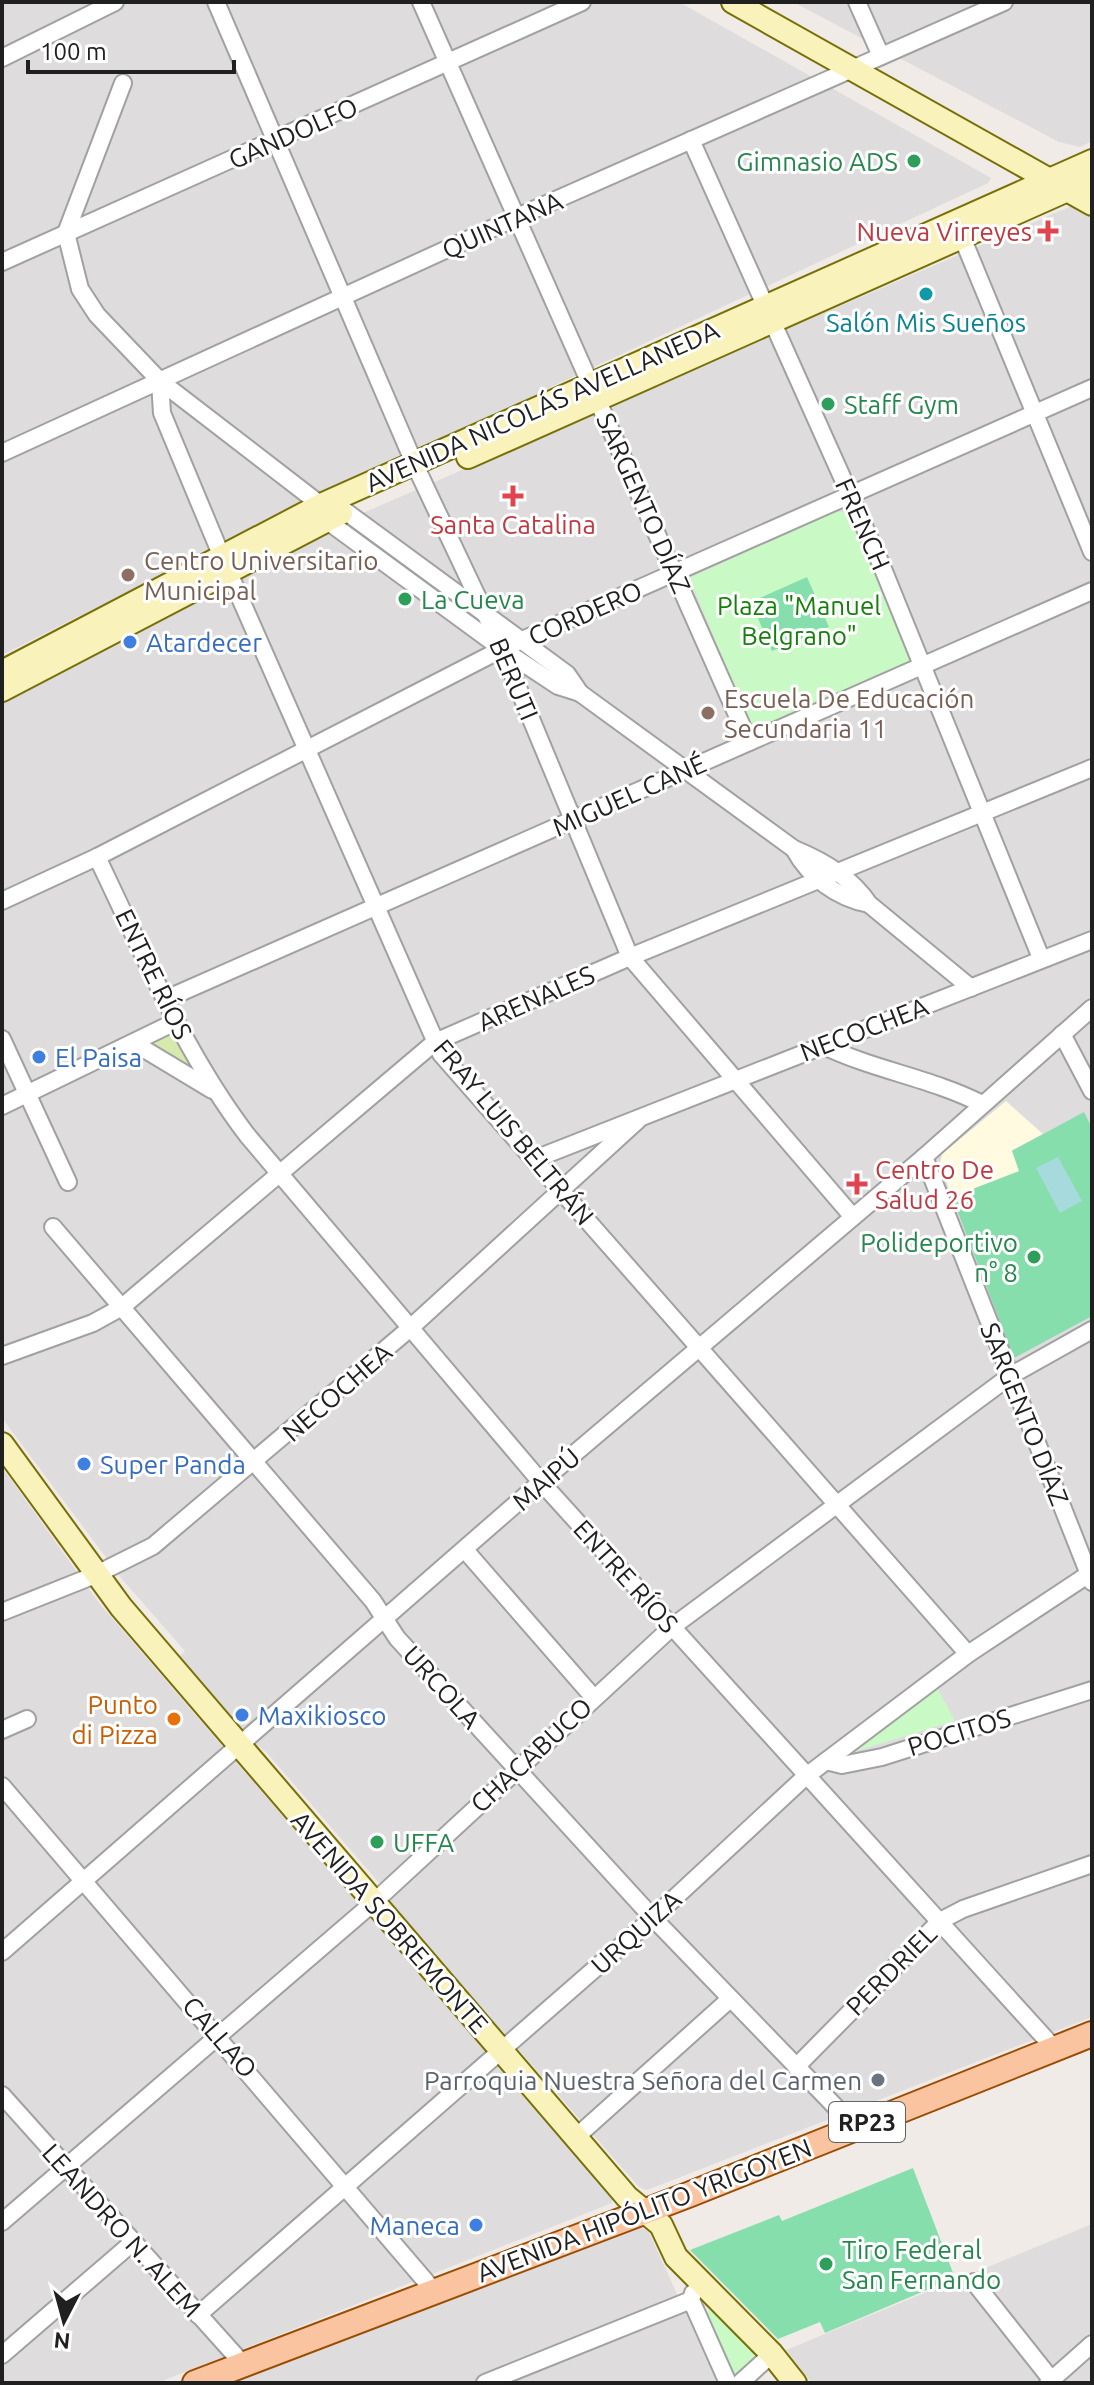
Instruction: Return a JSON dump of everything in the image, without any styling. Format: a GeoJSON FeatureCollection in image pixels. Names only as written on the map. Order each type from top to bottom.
{"type":"FeatureCollection","features":[{"type":"Feature","properties":{"kind":"main road"},"geometry":{"type":"LineString","coordinates":[[733,2],[1092,204]]}},
{"type":"Feature","properties":{"kind":"main road","name":"AVENIDA NICOLÁS AVELLANEDA"},"geometry":{"type":"LineString","coordinates":[[769,313],[962,237],[1058,185],[1092,161]]}},
{"type":"Feature","properties":{"kind":"main road","name":"AVENIDA NICOLÁS AVELLANEDA"},"geometry":{"type":"LineString","coordinates":[[4,677],[418,471],[1058,185],[1092,179]]}},
{"type":"Feature","properties":{"kind":"main road","name":"AVENIDA SOBREMONTE"},"geometry":{"type":"LineString","coordinates":[[2,1444],[95,1575],[238,1747],[575,2138],[643,2211],[661,2225],[695,2290],[772,2354],[795,2383]]}},
{"type":"Feature","properties":{"kind":"main road","name":"AVENIDA HIPÓLITO YRIGOYEN"},"geometry":{"type":"LineString","coordinates":[[195,2383],[1092,2034]]}},
{"type":"Feature","properties":{"kind":"street"},"geometry":{"type":"LineString","coordinates":[[2,58],[115,2]]}},
{"type":"Feature","properties":{"kind":"street","name":"BERUTI"},"geometry":{"type":"LineString","coordinates":[[216,2],[418,471],[502,649],[630,957],[853,1217]]}},
{"type":"Feature","properties":{"kind":"street","name":"SARGENTO DÍAZ"},"geometry":{"type":"LineString","coordinates":[[421,2],[749,742]]}},
{"type":"Feature","properties":{"kind":"street","name":"GANDOLFO"},"geometry":{"type":"LineString","coordinates":[[2,262],[582,2]]}},
{"type":"Feature","properties":{"kind":"street"},"geometry":{"type":"LineString","coordinates":[[857,2],[881,56]]}},
{"type":"Feature","properties":{"kind":"street","name":"QUINTANA"},"geometry":{"type":"LineString","coordinates":[[2,453],[517,217],[1004,2]]}},
{"type":"Feature","properties":{"kind":"street"},"geometry":{"type":"LineString","coordinates":[[123,83],[66,233],[80,289],[93,311],[160,381],[502,649],[558,686],[580,693],[794,849],[815,857],[839,874],[858,888],[869,904],[971,988]]}},
{"type":"Feature","properties":{"kind":"street","name":"FRENCH"},"geometry":{"type":"LineString","coordinates":[[691,140],[924,665],[1041,958]]}},
{"type":"Feature","properties":{"kind":"street"},"geometry":{"type":"LineString","coordinates":[[962,237],[1092,552]]}},
{"type":"Feature","properties":{"kind":"street","name":"FRAY LUIS BELTRÁN"},"geometry":{"type":"LineString","coordinates":[[160,381],[162,413],[225,565],[441,1054],[968,1654]]}},
{"type":"Feature","properties":{"kind":"street","name":"CORDERO"},"geometry":{"type":"LineString","coordinates":[[2,901],[97,857],[502,649],[1092,388]]}},
{"type":"Feature","properties":{"kind":"street"},"geometry":{"type":"LineString","coordinates":[[331,512],[486,615],[567,674],[580,693]]}},
{"type":"Feature","properties":{"kind":"street","name":"MIGUEL CANÉ"},"geometry":{"type":"LineString","coordinates":[[166,999],[1092,591]]}},
{"type":"Feature","properties":{"kind":"street","name":"ARENALES"},"geometry":{"type":"LineString","coordinates":[[2,1356],[93,1323],[122,1307],[435,1042],[630,957],[1092,768]]}},
{"type":"Feature","properties":{"kind":"street"},"geometry":{"type":"LineString","coordinates":[[794,849],[805,869],[820,881],[849,901],[869,904]]}},
{"type":"Feature","properties":{"kind":"street","name":"ENTRE RÍOS"},"geometry":{"type":"LineString","coordinates":[[97,857],[175,1022],[213,1091],[279,1174],[408,1330],[541,1482],[805,1777],[1054,2048]]}},
{"type":"Feature","properties":{"kind":"street","name":"NECOCHEA"},"geometry":{"type":"LineString","coordinates":[[535,1159],[1092,940]]}},
{"type":"Feature","properties":{"kind":"street","name":"MAIPÚ"},"geometry":{"type":"LineString","coordinates":[[2,1952],[541,1482],[924,1157],[1092,1008]]}},
{"type":"Feature","properties":{"kind":"street"},"geometry":{"type":"LineString","coordinates":[[2,1106],[175,1022]]}},
{"type":"Feature","properties":{"kind":"street"},"geometry":{"type":"LineString","coordinates":[[1062,1034],[1092,1091]]}},
{"type":"Feature","properties":{"kind":"street"},"geometry":{"type":"LineString","coordinates":[[2,1039],[68,1182]]}},
{"type":"Feature","properties":{"kind":"street","name":"ENTRE RÍOS"},"geometry":{"type":"LineString","coordinates":[[134,1043],[213,1091]]}},
{"type":"Feature","properties":{"kind":"street"},"geometry":{"type":"LineString","coordinates":[[822,1045],[847,1057],[961,1093],[982,1104]]}},
{"type":"Feature","properties":{"kind":"street","name":"NECOCHEA"},"geometry":{"type":"LineString","coordinates":[[2,1612],[95,1575],[153,1546],[408,1330],[563,1192],[638,1120]]}},
{"type":"Feature","properties":{"kind":"street","name":"SARGENTO DÍAZ"},"geometry":{"type":"LineString","coordinates":[[924,1157],[1091,1576]]}},
{"type":"Feature","properties":{"kind":"street","name":"URCOLA"},"geometry":{"type":"LineString","coordinates":[[53,1227],[255,1462],[385,1618],[397,1638],[653,1918],[855,2127]]}},
{"type":"Feature","properties":{"kind":"street","name":"CHACABUCO"},"geometry":{"type":"LineString","coordinates":[[2,2222],[373,1903],[672,1627],[1010,1376],[1092,1330]]}},
{"type":"Feature","properties":{"kind":"street"},"geometry":{"type":"LineString","coordinates":[[465,1550],[594,1698]]}},
{"type":"Feature","properties":{"kind":"street","name":"URQUIZA"},"geometry":{"type":"LineString","coordinates":[[198,2315],[653,1918],[805,1777],[968,1654],[1091,1576]]}},
{"type":"Feature","properties":{"kind":"street","name":"POCITOS"},"geometry":{"type":"LineString","coordinates":[[826,1761],[842,1765],[882,1757],[1092,1690]]}},
{"type":"Feature","properties":{"kind":"street"},"geometry":{"type":"LineString","coordinates":[[2,1730],[27,1719]]}},
{"type":"Feature","properties":{"kind":"street","name":"CALLAO"},"geometry":{"type":"LineString","coordinates":[[2,1786],[347,2185],[434,2291]]}},
{"type":"Feature","properties":{"kind":"street","name":"PERDRIEL"},"geometry":{"type":"LineString","coordinates":[[796,2067],[940,1921],[963,1909],[1092,1864]]}},
{"type":"Feature","properties":{"kind":"street"},"geometry":{"type":"LineString","coordinates":[[575,2138],[730,1999]]}},
{"type":"Feature","properties":{"kind":"street","name":"LEANDRO N. ALEM"},"geometry":{"type":"LineString","coordinates":[[2,2095],[243,2364]]}},
{"type":"Feature","properties":{"kind":"street"},"geometry":{"type":"LineString","coordinates":[[2,2355],[132,2243]]}},
{"type":"Feature","properties":{"kind":"street"},"geometry":{"type":"LineString","coordinates":[[974,2282],[1051,2382],[1092,2344]]}},
{"type":"Feature","properties":{"kind":"street"},"geometry":{"type":"LineString","coordinates":[[485,2383],[507,2379],[695,2290],[728,2383]]}},
{"type":"Feature","properties":{"kind":"street"},"geometry":{"type":"LineString","coordinates":[[740,2383],[772,2354]]}},
{"type":"Feature","properties":{"kind":"shaded area"},"geometry":{"type":"Polygon","coordinates":[[[2,2],[679,2],[991,178],[988,183],[320,495],[2,655],[2,2]]]}},
{"type":"Feature","properties":{"kind":"shaded area"},"geometry":{"type":"Polygon","coordinates":[[[793,2],[1092,2],[1092,141],[1080,147],[1059,142],[793,2]]]}},
{"type":"Feature","properties":{"kind":"shaded area"},"geometry":{"type":"Polygon","coordinates":[[[1092,197],[1092,2017],[647,2190],[639,2187],[395,1909],[380,1884],[267,1753],[233,1724],[179,1657],[185,1651],[122,1579],[2,1418],[2,695],[326,529],[1092,197]]]}},
{"type":"Feature","properties":{"kind":"shaded area"},"geometry":{"type":"Polygon","coordinates":[[[1006,1101],[1043,1134],[1012,1150],[1020,1171],[952,1197],[940,1164],[942,1154],[1006,1101]]]}},
{"type":"Feature","properties":{"kind":"shaded area"},"geometry":{"type":"Polygon","coordinates":[[[2,1467],[99,1603],[612,2198],[612,2203],[157,2383],[2,2383],[2,1467]]]}},
{"type":"Feature","properties":{"kind":"shaded area"},"geometry":{"type":"Polygon","coordinates":[[[1092,2224],[1092,2383],[812,2383],[786,2350],[1092,2224]]]}},
{"type":"Feature","properties":{"kind":"shaded area"},"geometry":{"type":"Polygon","coordinates":[[[641,2227],[649,2232],[717,2383],[235,2383],[641,2227]]]}},
{"type":"Feature","properties":{"kind":"green space","name":"Plaza \"Manuel Belgrano\""},"geometry":{"type":"Polygon","coordinates":[[[836,511],[847,513],[853,520],[910,652],[910,659],[903,667],[766,729],[757,729],[750,723],[689,578],[836,511]]]}},
{"type":"Feature","properties":{"kind":"green space"},"geometry":{"type":"Polygon","coordinates":[[[807,577],[829,627],[772,651],[751,602],[807,577]]]}},
{"type":"Feature","properties":{"kind":"green space"},"geometry":{"type":"Polygon","coordinates":[[[173,1031],[193,1070],[152,1049],[152,1041],[173,1031]]]}},
{"type":"Feature","properties":{"kind":"green space","name":"Polideportivo n° 8"},"geometry":{"type":"Polygon","coordinates":[[[1084,1112],[1092,1128],[1092,1316],[1014,1358],[952,1197],[1019,1171],[1012,1151],[1084,1112]]]}},
{"type":"Feature","properties":{"kind":"green space"},"geometry":{"type":"Polygon","coordinates":[[[938,1689],[955,1721],[849,1753],[938,1689]]]}},
{"type":"Feature","properties":{"kind":"green space","name":"Tiro Federal San Fernando"},"geometry":{"type":"Polygon","coordinates":[[[913,2168],[955,2278],[825,2333],[820,2322],[778,2339],[690,2250],[779,2215],[782,2221],[913,2168]]]}},
{"type":"Feature","properties":{"kind":"green space"},"geometry":{"type":"Polygon","coordinates":[[[712,2309],[758,2356],[758,2362],[734,2378],[707,2311],[712,2309]]]}},
{"type":"Feature","properties":{"kind":"water"},"geometry":{"type":"Polygon","coordinates":[[[1058,1157],[1082,1201],[1060,1213],[1036,1168],[1058,1157]]]}},
{"type":"Feature","properties":{"kind":"place","name":"Gimnasio ADS"},"geometry":{"type":"Point","coordinates":[914,161]}},
{"type":"Feature","properties":{"kind":"place","name":"Nueva Virreyes"},"geometry":{"type":"Point","coordinates":[1048,231]}},
{"type":"Feature","properties":{"kind":"place","name":"Salón Mis Sueños"},"geometry":{"type":"Point","coordinates":[926,294]}},
{"type":"Feature","properties":{"kind":"place","name":"Staff Gym"},"geometry":{"type":"Point","coordinates":[828,404]}},
{"type":"Feature","properties":{"kind":"place","name":"Santa Catalina"},"geometry":{"type":"Point","coordinates":[513,496]}},
{"type":"Feature","properties":{"kind":"place","name":"Centro Universitario Municipal"},"geometry":{"type":"Point","coordinates":[128,575]}},
{"type":"Feature","properties":{"kind":"place","name":"La Cueva"},"geometry":{"type":"Point","coordinates":[405,599]}},
{"type":"Feature","properties":{"kind":"place","name":"Atardecer"},"geometry":{"type":"Point","coordinates":[130,642]}},
{"type":"Feature","properties":{"kind":"place","name":"Escuela De Educación Secundaria 11"},"geometry":{"type":"Point","coordinates":[708,713]}},
{"type":"Feature","properties":{"kind":"place","name":"El Paisa"},"geometry":{"type":"Point","coordinates":[39,1057]}},
{"type":"Feature","properties":{"kind":"place","name":"Centro De Salud 26"},"geometry":{"type":"Point","coordinates":[857,1184]}},
{"type":"Feature","properties":{"kind":"place","name":"Polideportivo n° 8"},"geometry":{"type":"Point","coordinates":[1034,1257]}},
{"type":"Feature","properties":{"kind":"place","name":"Super Panda"},"geometry":{"type":"Point","coordinates":[84,1464]}},
{"type":"Feature","properties":{"kind":"place","name":"Maxikiosco"},"geometry":{"type":"Point","coordinates":[242,1715]}},
{"type":"Feature","properties":{"kind":"place","name":"Punto di Pizza"},"geometry":{"type":"Point","coordinates":[174,1719]}},
{"type":"Feature","properties":{"kind":"place","name":"UFFA"},"geometry":{"type":"Point","coordinates":[377,1842]}},
{"type":"Feature","properties":{"kind":"place","name":"Parroquia Nuestra Señora del Carmen"},"geometry":{"type":"Point","coordinates":[878,2080]}},
{"type":"Feature","properties":{"kind":"place","name":"Maneca"},"geometry":{"type":"Point","coordinates":[476,2225]}},
{"type":"Feature","properties":{"kind":"place","name":"Tiro Federal San Fernando"},"geometry":{"type":"Point","coordinates":[826,2264]}}]}
